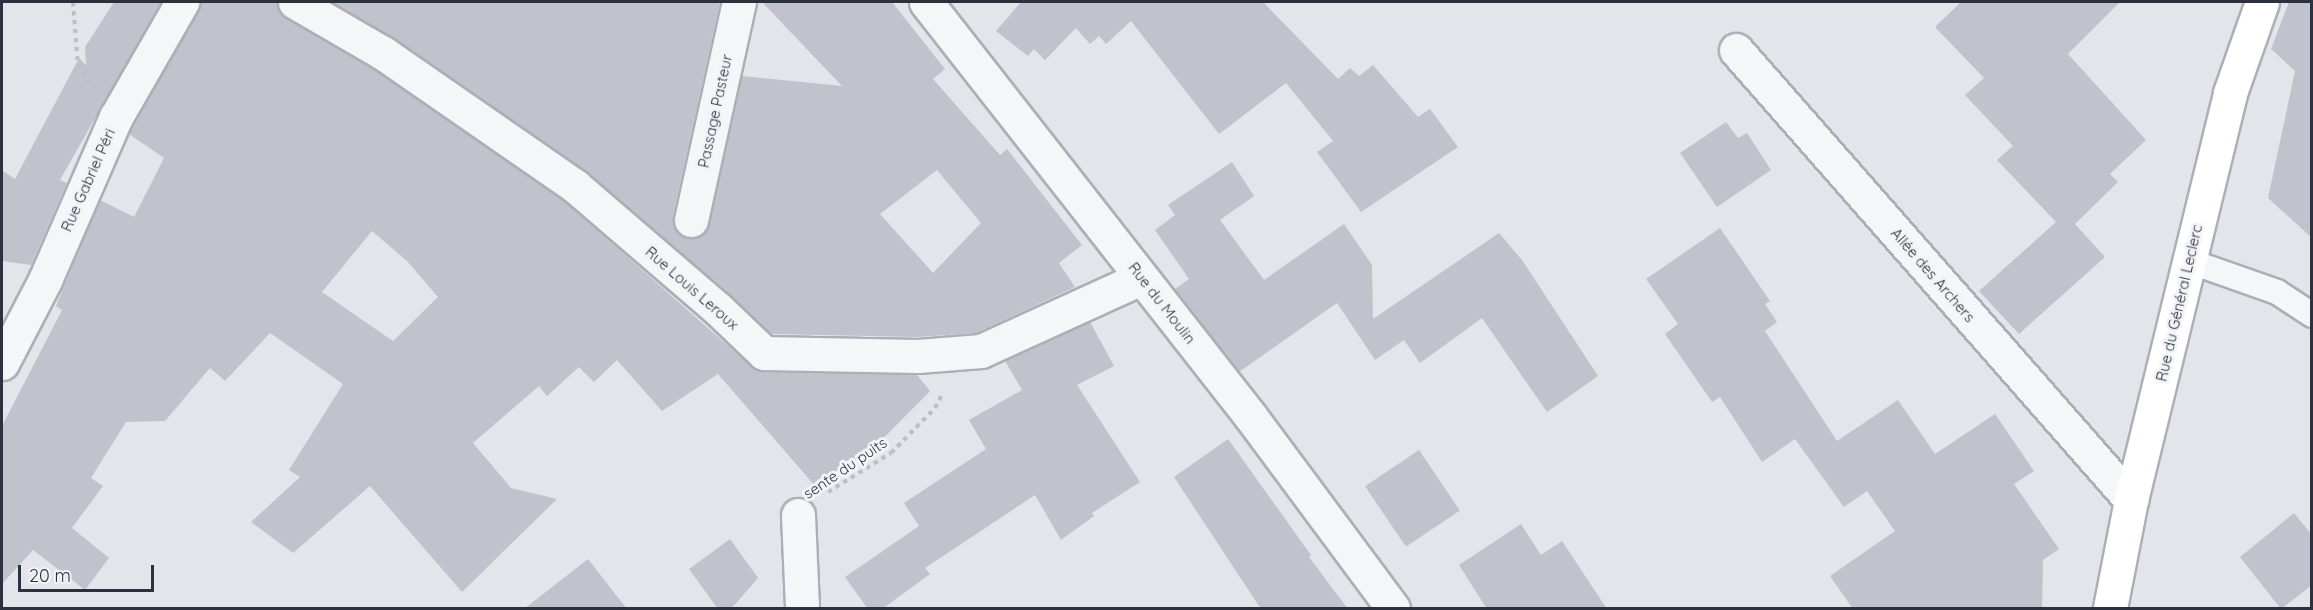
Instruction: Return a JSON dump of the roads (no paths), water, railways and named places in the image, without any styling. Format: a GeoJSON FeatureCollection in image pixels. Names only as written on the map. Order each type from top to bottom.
{"type":"FeatureCollection","features":[{"type":"Feature","properties":{"kind":"street","name":"Rue Gabriel Péri"},"geometry":{"type":"LineString","coordinates":[[2,363],[45,280],[116,117],[182,2]]}},
{"type":"Feature","properties":{"kind":"street","name":"Rue Louis Leroux"},"geometry":{"type":"LineString","coordinates":[[295,2],[383,53],[575,186],[718,309],[764,353],[918,356],[981,351],[1141,278]]}},
{"type":"Feature","properties":{"kind":"street","name":"Passage Pasteur"},"geometry":{"type":"LineString","coordinates":[[691,220],[739,2]]}},
{"type":"Feature","properties":{"kind":"street","name":"Rue du Moulin"},"geometry":{"type":"LineString","coordinates":[[926,2],[1141,278],[1393,609]]}},
{"type":"Feature","properties":{"kind":"street","name":"Rue du Général Leclerc"},"geometry":{"type":"LineString","coordinates":[[2110,609],[2131,500],[2230,93],[2262,2]]}},
{"type":"Feature","properties":{"kind":"street","name":"Allée des Archers"},"geometry":{"type":"LineString","coordinates":[[1736,50],[2131,500]]}},
{"type":"Feature","properties":{"kind":"street"},"geometry":{"type":"LineString","coordinates":[[798,514],[802,609]]}},
{"type":"Feature","properties":{"kind":"lane"},"geometry":{"type":"LineString","coordinates":[[2189,261],[2277,292],[2312,315]]}}]}
